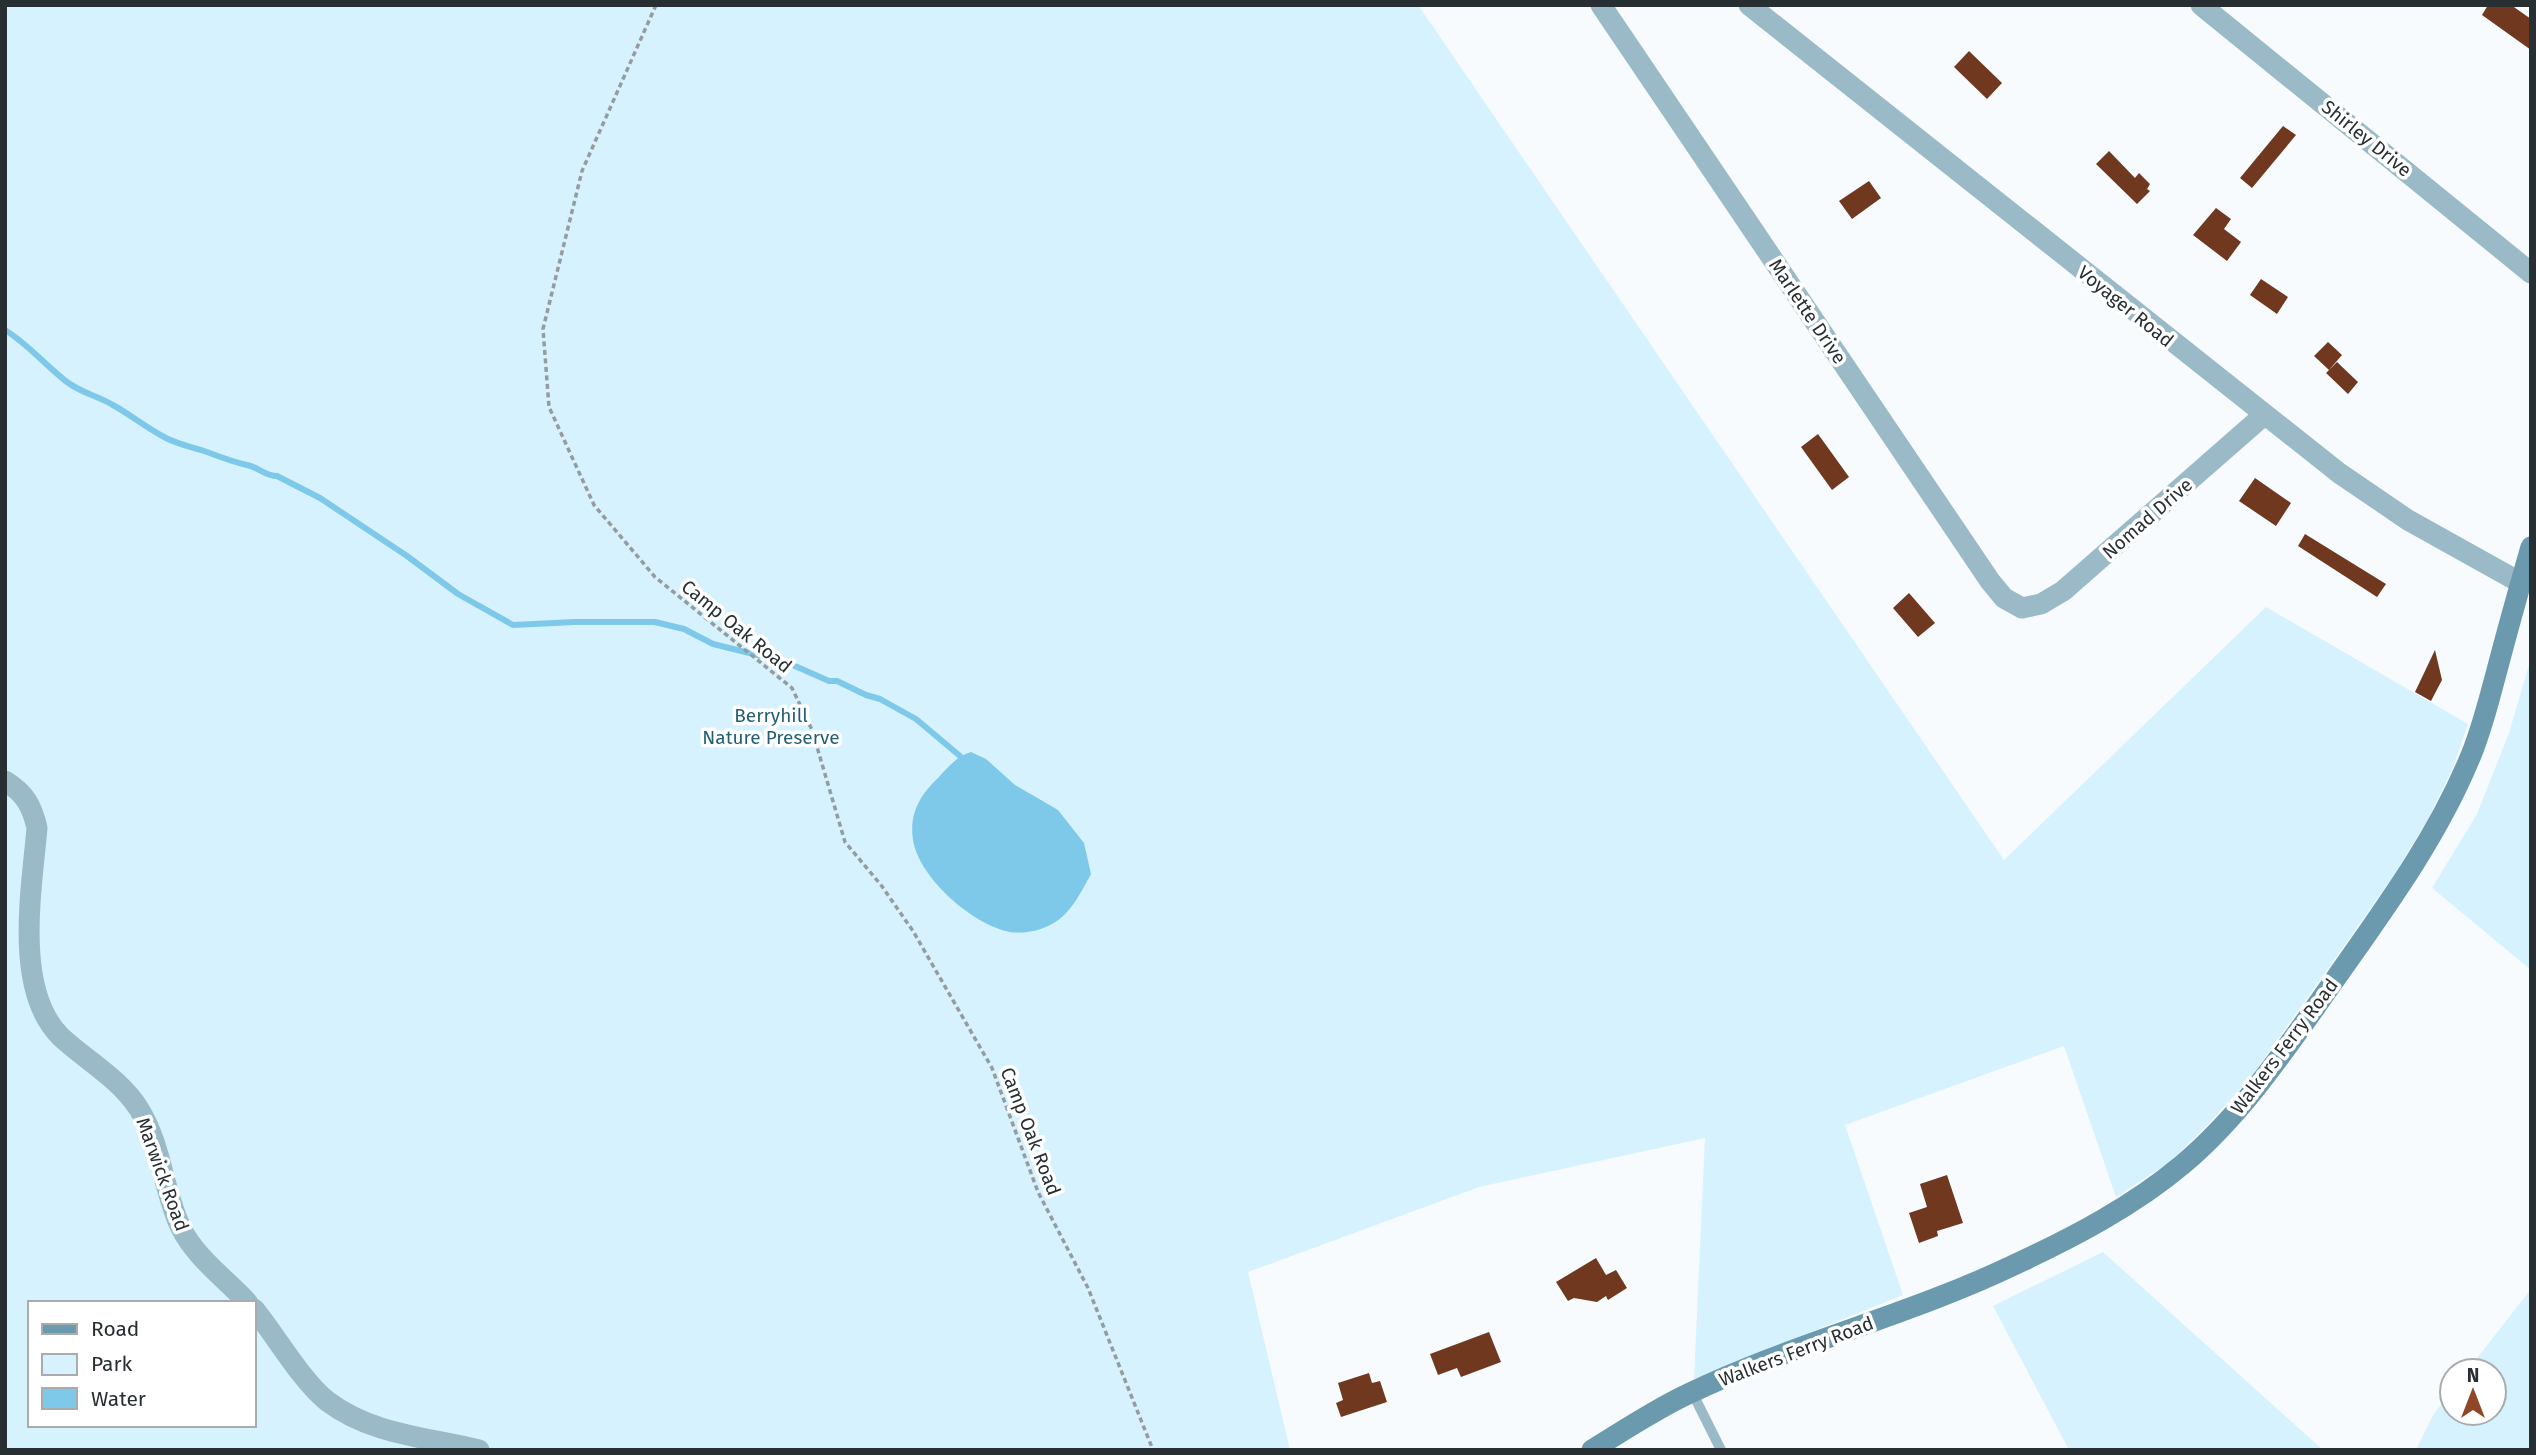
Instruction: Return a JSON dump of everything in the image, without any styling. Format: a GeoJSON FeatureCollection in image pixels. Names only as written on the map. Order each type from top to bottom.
{"type":"FeatureCollection","features":[{"type":"Feature","properties":{"kind":"street","name":"Marlette Drive"},"geometry":{"type":"LineString","coordinates":[[1601,5],[1990,581],[2004,598],[2022,608]]}},
{"type":"Feature","properties":{"kind":"street","name":"Voyager Road"},"geometry":{"type":"LineString","coordinates":[[1749,5],[2339,473],[2408,520],[2521,583]]}},
{"type":"Feature","properties":{"kind":"street","name":"Shirley Drive"},"geometry":{"type":"LineString","coordinates":[[2201,5],[2531,273]]}},
{"type":"Feature","properties":{"kind":"street","name":"Nomad Drive"},"geometry":{"type":"LineString","coordinates":[[2022,608],[2041,604],[2063,591],[2264,415]]}},
{"type":"Feature","properties":{"kind":"street","name":"Walkers Ferry Road"},"geometry":{"type":"LineString","coordinates":[[1592,1450],[1692,1392],[1781,1355],[1967,1285],[2052,1247],[2110,1215],[2167,1178],[2205,1144],[2234,1115],[2280,1057],[2434,833],[2452,800],[2483,721],[2531,547]]}},
{"type":"Feature","properties":{"kind":"street","name":"Marwick Road"},"geometry":{"type":"LineString","coordinates":[[5,781],[27,798],[37,828],[29,936],[32,978],[47,1019],[60,1035],[118,1084],[139,1110],[156,1145],[180,1226],[198,1253],[246,1301]]}},
{"type":"Feature","properties":{"kind":"street"},"geometry":{"type":"LineString","coordinates":[[256,1312],[327,1401],[377,1428],[479,1450]]}},
{"type":"Feature","properties":{"kind":"lane"},"geometry":{"type":"LineString","coordinates":[[1692,1392],[1721,1450]]}},
{"type":"Feature","properties":{"kind":"path","name":"Camp Oak Road"},"geometry":{"type":"LineString","coordinates":[[656,5],[582,171],[543,328],[549,407],[594,505],[654,577],[792,688],[812,730],[845,842],[881,885],[913,931],[992,1068],[1038,1192],[1088,1288],[1153,1450]]}},
{"type":"Feature","properties":{"kind":"green space","name":"Berryhill Nature Preserve"},"geometry":{"type":"Polygon","coordinates":[[[5,5],[1418,5],[2004,860],[2266,607],[2468,724],[2452,770],[2427,821],[2392,878],[2251,1077],[2171,1161],[2116,1197],[2064,1046],[1845,1125],[1903,1295],[1694,1379],[1705,1138],[1479,1187],[1248,1272],[1290,1450],[5,1450],[5,5]]]}},
{"type":"Feature","properties":{"kind":"green space"},"geometry":{"type":"Polygon","coordinates":[[[2531,658],[2531,970],[2432,888],[2477,814],[2509,733],[2531,658]]]}},
{"type":"Feature","properties":{"kind":"green space"},"geometry":{"type":"Polygon","coordinates":[[[2103,1252],[2323,1450],[2069,1450],[1993,1306],[2103,1252]]]}},
{"type":"Feature","properties":{"kind":"green space"},"geometry":{"type":"Polygon","coordinates":[[[2531,1289],[2531,1450],[2416,1450],[2438,1408],[2438,1427],[2508,1427],[2508,1357],[2478,1357],[2531,1289]]]}},
{"type":"Feature","properties":{"kind":"water"},"geometry":{"type":"Polygon","coordinates":[[[971,752],[986,759],[1015,785],[1058,810],[1084,843],[1091,874],[1070,909],[1059,920],[1047,926],[1015,933],[995,928],[980,920],[950,898],[925,869],[917,855],[912,831],[917,806],[926,791],[949,766],[971,752]]]}},
{"type":"Feature","properties":{"kind":"building"},"geometry":{"type":"Polygon","coordinates":[[[2488,5],[2511,5],[2531,19],[2531,50],[2482,15],[2488,5]]]}},
{"type":"Feature","properties":{"kind":"building"},"geometry":{"type":"Polygon","coordinates":[[[1969,51],[2002,83],[1987,99],[1954,67],[1969,51]]]}},
{"type":"Feature","properties":{"kind":"building"},"geometry":{"type":"Polygon","coordinates":[[[2283,126],[2296,135],[2252,188],[2240,178],[2283,126]]]}},
{"type":"Feature","properties":{"kind":"building"},"geometry":{"type":"Polygon","coordinates":[[[2109,151],[2135,178],[2139,173],[2150,184],[2147,189],[2150,191],[2137,204],[2096,164],[2109,151]]]}},
{"type":"Feature","properties":{"kind":"building"},"geometry":{"type":"Polygon","coordinates":[[[1869,181],[1881,198],[1852,219],[1839,201],[1869,181]]]}},
{"type":"Feature","properties":{"kind":"building"},"geometry":{"type":"Polygon","coordinates":[[[2216,208],[2231,219],[2224,229],[2241,242],[2227,261],[2193,235],[2216,208]]]}},
{"type":"Feature","properties":{"kind":"building"},"geometry":{"type":"Polygon","coordinates":[[[2261,279],[2288,297],[2277,314],[2250,295],[2261,279]]]}},
{"type":"Feature","properties":{"kind":"building"},"geometry":{"type":"Polygon","coordinates":[[[2328,342],[2342,355],[2329,370],[2314,356],[2328,342]]]}},
{"type":"Feature","properties":{"kind":"building"},"geometry":{"type":"Polygon","coordinates":[[[2337,362],[2358,382],[2348,394],[2326,373],[2337,362]]]}},
{"type":"Feature","properties":{"kind":"building"},"geometry":{"type":"Polygon","coordinates":[[[1818,434],[1849,477],[1832,490],[1801,447],[1818,434]]]}},
{"type":"Feature","properties":{"kind":"building"},"geometry":{"type":"Polygon","coordinates":[[[2255,478],[2291,503],[2276,526],[2239,501],[2255,478]]]}},
{"type":"Feature","properties":{"kind":"building"},"geometry":{"type":"Polygon","coordinates":[[[2305,534],[2386,584],[2377,597],[2298,546],[2305,534]]]}},
{"type":"Feature","properties":{"kind":"building"},"geometry":{"type":"Polygon","coordinates":[[[1909,593],[1935,623],[1918,637],[1893,608],[1909,593]]]}},
{"type":"Feature","properties":{"kind":"building"},"geometry":{"type":"Polygon","coordinates":[[[2435,650],[2442,680],[2431,701],[2415,692],[2435,650]]]}},
{"type":"Feature","properties":{"kind":"building"},"geometry":{"type":"Polygon","coordinates":[[[1947,1175],[1963,1223],[1937,1231],[1938,1236],[1919,1243],[1909,1213],[1927,1207],[1920,1184],[1947,1175]]]}},
{"type":"Feature","properties":{"kind":"building"},"geometry":{"type":"Polygon","coordinates":[[[1596,1258],[1606,1275],[1616,1270],[1627,1288],[1608,1300],[1606,1296],[1597,1302],[1574,1298],[1568,1301],[1556,1282],[1596,1258]]]}},
{"type":"Feature","properties":{"kind":"building"},"geometry":{"type":"Polygon","coordinates":[[[1489,1332],[1501,1362],[1461,1377],[1457,1368],[1438,1375],[1430,1354],[1489,1332]]]}},
{"type":"Feature","properties":{"kind":"building"},"geometry":{"type":"Polygon","coordinates":[[[1369,1373],[1372,1383],[1380,1381],[1387,1402],[1341,1417],[1336,1403],[1343,1400],[1338,1383],[1369,1373]]]}},
{"type":"Feature","properties":{"kind":"waterway"},"geometry":{"type":"LineString","coordinates":[[5,330],[72,385],[111,404],[171,440],[277,476],[320,498],[458,594],[513,625],[655,622],[684,629],[713,644],[786,662],[880,699],[916,719],[960,756],[963,762]]}}]}
